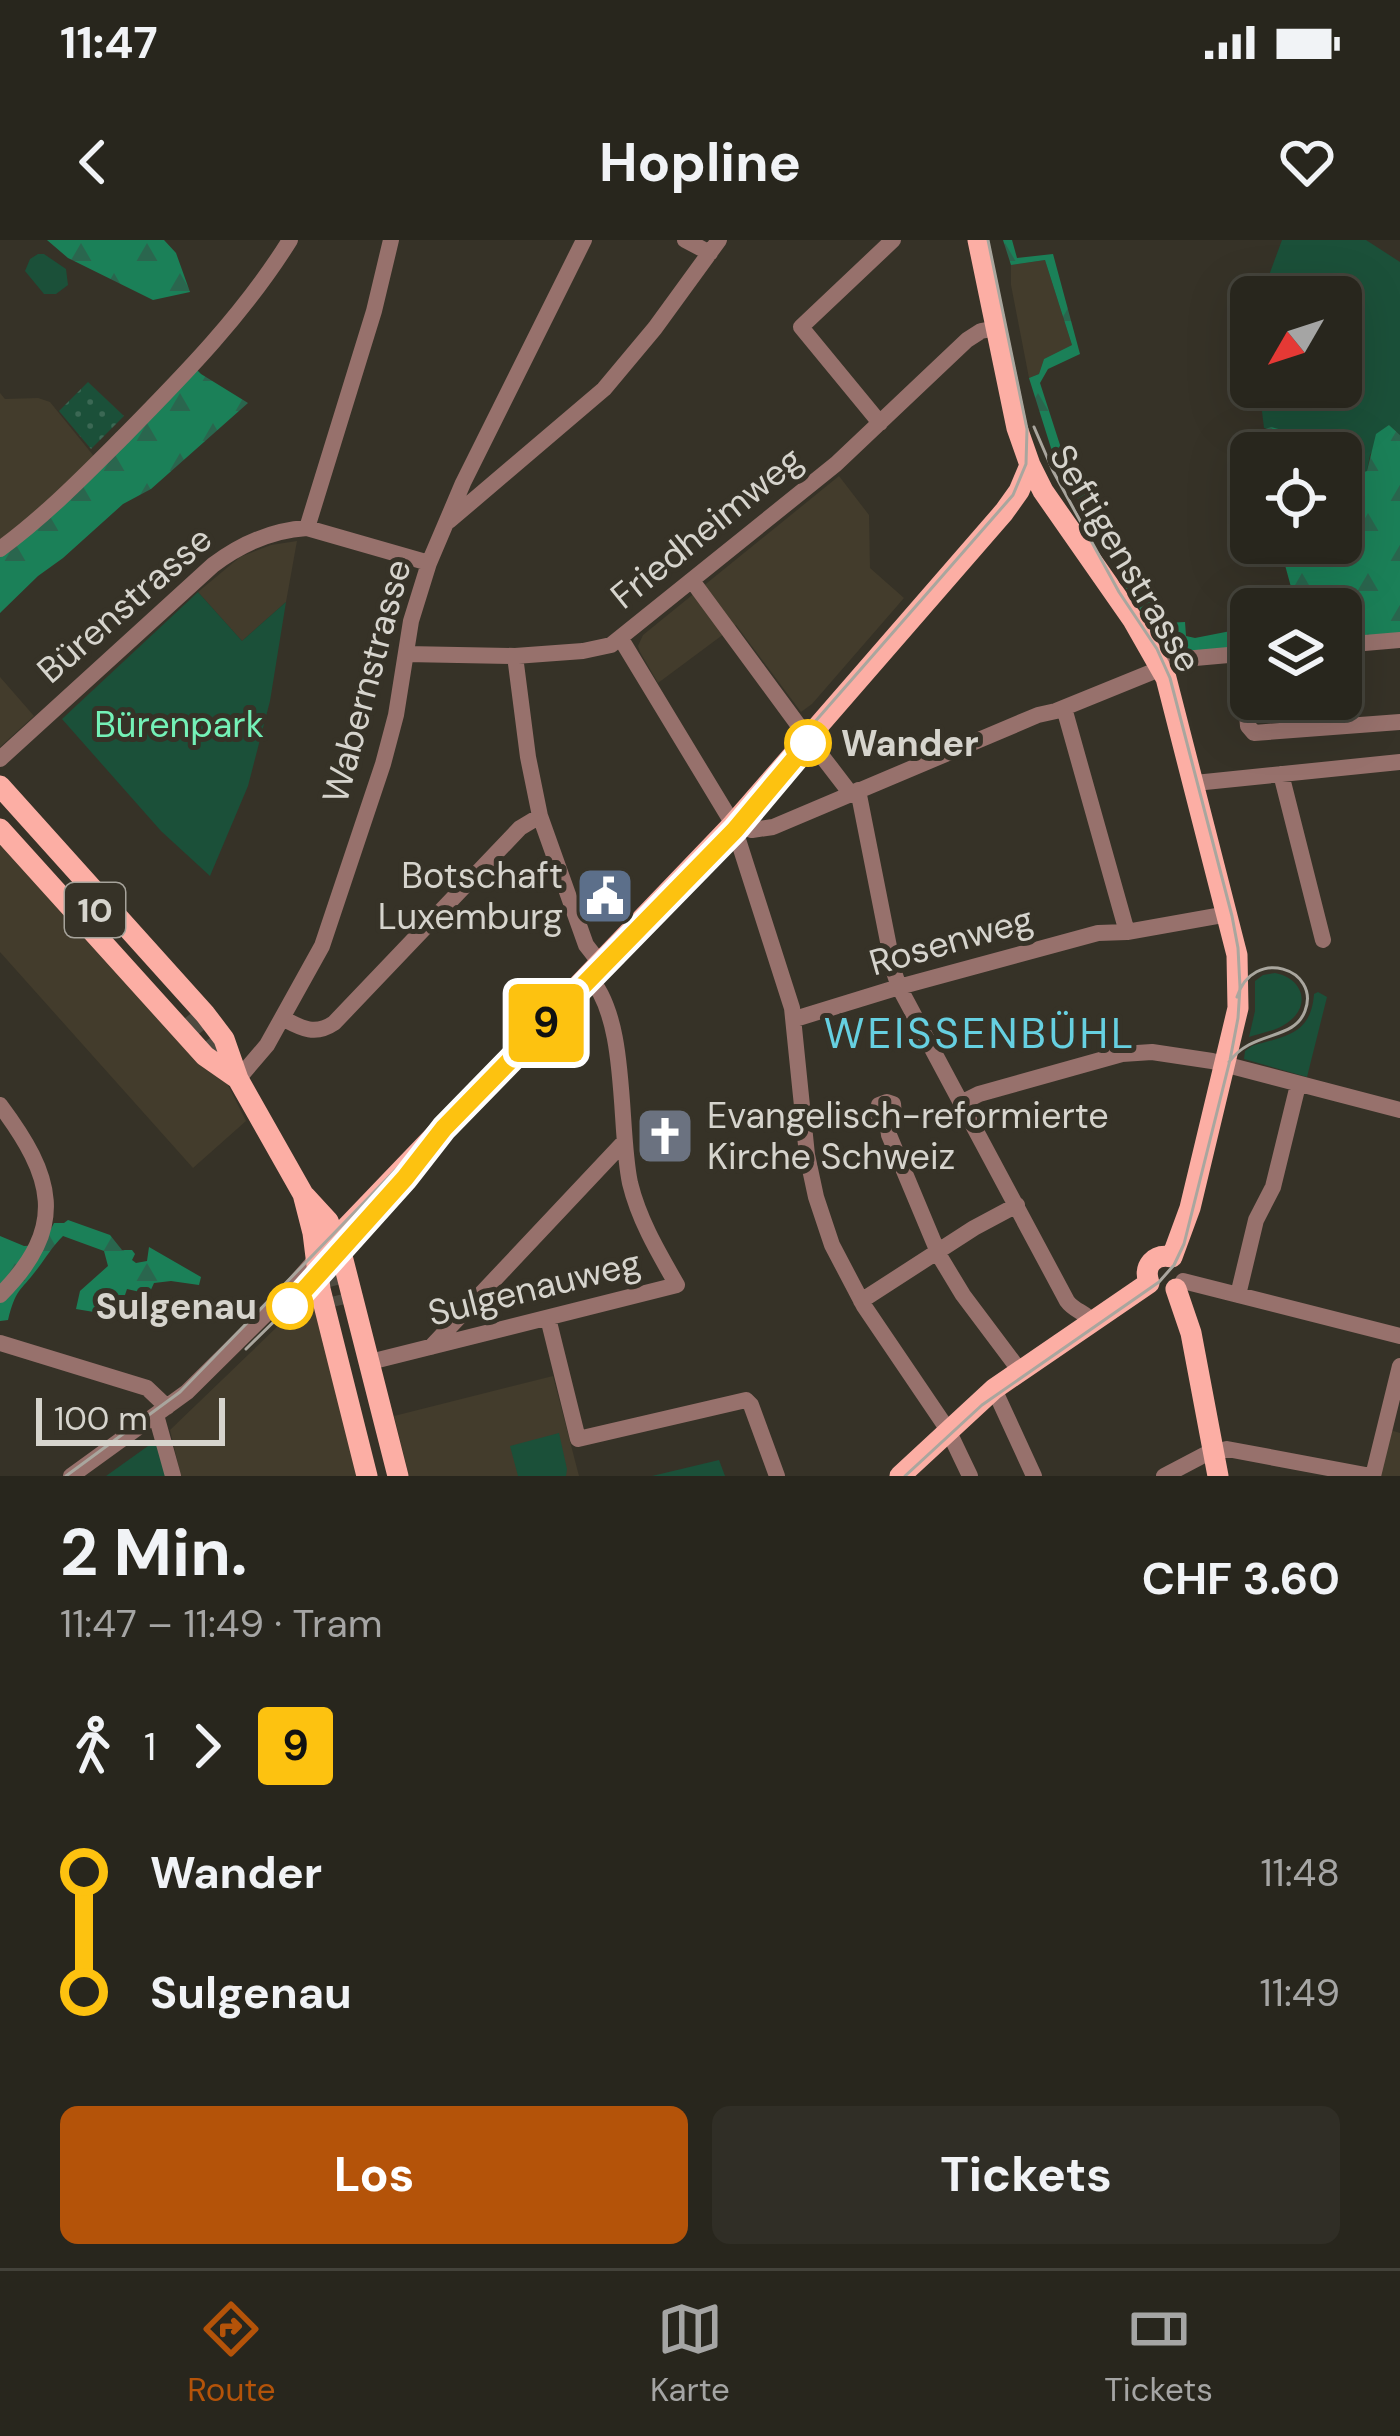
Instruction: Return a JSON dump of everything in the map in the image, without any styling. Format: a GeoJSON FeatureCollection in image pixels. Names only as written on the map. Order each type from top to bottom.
{"type":"FeatureCollection","features":[{"type":"Feature","properties":{"kind":"main road","name":"Seftigenstrasse"},"geometry":{"type":"LineString","coordinates":[[978,240],[1017,428],[1030,465],[1161,667],[1237,956],[1239,994],[1190,1208],[1172,1257]]}},
{"type":"Feature","properties":{"kind":"main road"},"geometry":{"type":"LineString","coordinates":[[316,1259],[813,744],[1004,512],[1030,465]]}},
{"type":"Feature","properties":{"kind":"main road"},"geometry":{"type":"LineString","coordinates":[[1004,512],[1027,505],[1056,511]]}},
{"type":"Feature","properties":{"kind":"main road"},"geometry":{"type":"LineString","coordinates":[[0,786],[192,1020],[205,1056],[238,1079],[303,1194],[322,1213],[335,1239],[340,1303],[367,1476]]}},
{"type":"Feature","properties":{"kind":"main road","name":"10"},"geometry":{"type":"LineString","coordinates":[[0,805],[192,1020]]}},
{"type":"Feature","properties":{"kind":"main road"},"geometry":{"type":"LineString","coordinates":[[0,829],[192,1020]]}},
{"type":"Feature","properties":{"kind":"main road"},"geometry":{"type":"LineString","coordinates":[[303,1194],[316,1259],[370,1362],[398,1476]]}},
{"type":"Feature","properties":{"kind":"main road"},"geometry":{"type":"LineString","coordinates":[[1179,1285],[1161,1293],[1149,1283],[1146,1273],[1152,1262],[1161,1256],[1172,1257],[1181,1265],[1179,1285],[1218,1476]]}},
{"type":"Feature","properties":{"kind":"main road"},"geometry":{"type":"LineString","coordinates":[[899,1476],[994,1389],[1149,1283]]}},
{"type":"Feature","properties":{"kind":"main road"},"geometry":{"type":"LineString","coordinates":[[340,1303],[383,1476]]}},
{"type":"Feature","properties":{"kind":"street"},"geometry":{"type":"LineString","coordinates":[[0,549],[52,507],[202,356],[290,240]]}},
{"type":"Feature","properties":{"kind":"street"},"geometry":{"type":"LineString","coordinates":[[392,240],[307,528],[429,563]]}},
{"type":"Feature","properties":{"kind":"street"},"geometry":{"type":"LineString","coordinates":[[444,526],[584,240]]}},
{"type":"Feature","properties":{"kind":"street"},"geometry":{"type":"LineString","coordinates":[[685,240],[714,246]]}},
{"type":"Feature","properties":{"kind":"street"},"geometry":{"type":"LineString","coordinates":[[880,423],[801,327],[893,240]]}},
{"type":"Feature","properties":{"kind":"street","name":"Wabernstrasse"},"geometry":{"type":"LineString","coordinates":[[238,1079],[267,1046],[322,946],[376,786],[395,715],[411,621],[444,526],[589,403],[646,338],[714,246]]}},
{"type":"Feature","properties":{"kind":"street","name":"Friedheimweg"},"geometry":{"type":"LineString","coordinates":[[406,654],[514,656],[599,650],[621,639],[836,464],[967,340],[998,328]]}},
{"type":"Feature","properties":{"kind":"street","name":"Bürenstrasse"},"geometry":{"type":"LineString","coordinates":[[0,758],[232,551],[276,533],[307,528]]}},
{"type":"Feature","properties":{"kind":"street"},"geometry":{"type":"LineString","coordinates":[[693,582],[854,792],[899,987],[1070,1305],[1093,1322]]}},
{"type":"Feature","properties":{"kind":"street"},"geometry":{"type":"LineString","coordinates":[[621,639],[734,824],[795,1019],[804,1132],[832,1245],[861,1301],[948,1430],[970,1476]]}},
{"type":"Feature","properties":{"kind":"street"},"geometry":{"type":"LineString","coordinates":[[1362,643],[1400,640]]}},
{"type":"Feature","properties":{"kind":"street"},"geometry":{"type":"LineString","coordinates":[[734,824],[747,829],[773,827],[1161,667],[1184,659],[1230,655]]}},
{"type":"Feature","properties":{"kind":"street","name":"Sulgenauweg"},"geometry":{"type":"LineString","coordinates":[[370,1362],[677,1285],[637,1206],[610,1024],[540,816],[514,656]]}},
{"type":"Feature","properties":{"kind":"street"},"geometry":{"type":"LineString","coordinates":[[1064,707],[1127,932]]}},
{"type":"Feature","properties":{"kind":"street"},"geometry":{"type":"LineString","coordinates":[[1247,720],[1254,734],[1400,722]]}},
{"type":"Feature","properties":{"kind":"street"},"geometry":{"type":"LineString","coordinates":[[1195,783],[1400,762]]}},
{"type":"Feature","properties":{"kind":"street"},"geometry":{"type":"LineString","coordinates":[[1281,774],[1323,940]]}},
{"type":"Feature","properties":{"kind":"street"},"geometry":{"type":"LineString","coordinates":[[284,1019],[312,1030],[334,1024],[520,827],[540,816]]}},
{"type":"Feature","properties":{"kind":"street","name":"Rosenweg"},"geometry":{"type":"LineString","coordinates":[[795,1019],[1099,933],[1228,914]]}},
{"type":"Feature","properties":{"kind":"street"},"geometry":{"type":"LineString","coordinates":[[961,1103],[1129,1052],[1197,1058],[1400,1110]]}},
{"type":"Feature","properties":{"kind":"street"},"geometry":{"type":"LineString","coordinates":[[1238,1294],[1256,1220],[1273,1187],[1298,1085]]}},
{"type":"Feature","properties":{"kind":"street"},"geometry":{"type":"LineString","coordinates":[[0,1105],[36,1160],[46,1215],[32,1256],[0,1295]]}},
{"type":"Feature","properties":{"kind":"street"},"geometry":{"type":"LineString","coordinates":[[887,1120],[889,1136],[937,1252],[1020,1371]]}},
{"type":"Feature","properties":{"kind":"street"},"geometry":{"type":"LineString","coordinates":[[430,1347],[624,1142]]}},
{"type":"Feature","properties":{"kind":"street"},"geometry":{"type":"LineString","coordinates":[[861,1301],[1017,1205]]}},
{"type":"Feature","properties":{"kind":"street"},"geometry":{"type":"LineString","coordinates":[[71,1476],[187,1392],[316,1259]]}},
{"type":"Feature","properties":{"kind":"street"},"geometry":{"type":"LineString","coordinates":[[1179,1285],[1238,1294],[1400,1336]]}},
{"type":"Feature","properties":{"kind":"street"},"geometry":{"type":"LineString","coordinates":[[548,1318],[578,1439],[746,1400],[777,1476]]}},
{"type":"Feature","properties":{"kind":"street"},"geometry":{"type":"LineString","coordinates":[[0,1342],[147,1388],[162,1411],[172,1476]]}},
{"type":"Feature","properties":{"kind":"street"},"geometry":{"type":"LineString","coordinates":[[1164,1476],[1213,1451],[1231,1449],[1372,1476],[1400,1366]]}},
{"type":"Feature","properties":{"kind":"street"},"geometry":{"type":"LineString","coordinates":[[994,1389],[1034,1476]]}},
{"type":"Feature","properties":{"kind":"shaded area"},"geometry":{"type":"Polygon","coordinates":[[[1045,260],[1072,345],[1044,359],[1039,374],[1029,378],[1011,265],[1045,260]]]}},
{"type":"Feature","properties":{"kind":"shaded area"},"geometry":{"type":"Polygon","coordinates":[[[0,393],[5,399],[50,402],[97,460],[0,547],[0,393]]]}},
{"type":"Feature","properties":{"kind":"shaded area"},"geometry":{"type":"Polygon","coordinates":[[[839,476],[869,515],[870,568],[904,598],[812,704],[801,712],[736,625],[658,683],[638,646],[643,635],[839,476]]]}},
{"type":"Feature","properties":{"kind":"shaded area"},"geometry":{"type":"Polygon","coordinates":[[[297,541],[286,602],[242,641],[198,592],[240,557],[297,541]]]}},
{"type":"Feature","properties":{"kind":"shaded area"},"geometry":{"type":"Polygon","coordinates":[[[0,677],[34,716],[0,747],[0,677]]]}},
{"type":"Feature","properties":{"kind":"shaded area"},"geometry":{"type":"Polygon","coordinates":[[[0,828],[228,1085],[246,1121],[193,1168],[0,952],[0,828]]]}},
{"type":"Feature","properties":{"kind":"shaded area"},"geometry":{"type":"Polygon","coordinates":[[[306,1299],[316,1301],[360,1476],[181,1476],[170,1430],[306,1299]]]}},
{"type":"Feature","properties":{"kind":"shaded area"},"geometry":{"type":"Polygon","coordinates":[[[553,1376],[579,1476],[409,1476],[394,1416],[553,1376]]]}},
{"type":"Feature","properties":{"kind":"shaded area"},"geometry":{"type":"Polygon","coordinates":[[[1390,1430],[1400,1433],[1400,1476],[1380,1476],[1390,1430]]]}},
{"type":"Feature","properties":{"kind":"green space"},"geometry":{"type":"Polygon","coordinates":[[[47,240],[164,240],[176,253],[190,292],[153,300],[68,258],[47,240]]]}},
{"type":"Feature","properties":{"kind":"green space"},"geometry":{"type":"Polygon","coordinates":[[[1003,240],[1012,240],[1017,258],[1053,254],[1080,354],[1048,369],[1040,383],[1075,474],[1165,623],[1185,622],[1186,636],[1195,638],[1230,631],[1230,648],[1178,650],[1179,636],[1156,634],[1119,577],[1051,448],[1029,378],[1039,374],[1044,359],[1072,345],[1045,260],[1011,265],[1003,240]]]}},
{"type":"Feature","properties":{"kind":"green space"},"geometry":{"type":"Polygon","coordinates":[[[1282,240],[1366,240],[1400,262],[1400,435],[1389,425],[1370,455],[1367,471],[1362,473],[1362,432],[1264,428],[1262,408],[1362,408],[1362,276],[1269,276],[1282,240]]]}},
{"type":"Feature","properties":{"kind":"green space"},"geometry":{"type":"Polygon","coordinates":[[[38,254],[66,269],[68,285],[56,294],[44,294],[25,271],[38,254]]]}},
{"type":"Feature","properties":{"kind":"green space"},"geometry":{"type":"Polygon","coordinates":[[[193,366],[248,403],[151,489],[123,504],[0,613],[0,551],[193,366]]]}},
{"type":"Feature","properties":{"kind":"green space"},"geometry":{"type":"Polygon","coordinates":[[[88,382],[124,416],[91,449],[59,411],[88,382]]]}},
{"type":"Feature","properties":{"kind":"green space"},"geometry":{"type":"Polygon","coordinates":[[[1389,425],[1400,435],[1400,634],[1362,637],[1362,588],[1291,588],[1285,564],[1362,564],[1362,473],[1367,471],[1376,434],[1389,425]]]}},
{"type":"Feature","properties":{"kind":"green space","name":"Bürenpark"},"geometry":{"type":"Polygon","coordinates":[[[198,592],[242,641],[286,602],[270,701],[248,786],[210,876],[161,831],[62,719],[198,592]]]}},
{"type":"Feature","properties":{"kind":"green space"},"geometry":{"type":"Polygon","coordinates":[[[1275,973],[1298,987],[1300,1009],[1283,1026],[1249,1037],[1255,981],[1275,973]]]}},
{"type":"Feature","properties":{"kind":"green space"},"geometry":{"type":"Polygon","coordinates":[[[1318,992],[1327,997],[1307,1077],[1244,1059],[1252,1046],[1302,1026],[1318,992]]]}},
{"type":"Feature","properties":{"kind":"green space"},"geometry":{"type":"Polygon","coordinates":[[[68,1220],[110,1235],[122,1250],[132,1250],[136,1263],[147,1261],[149,1247],[201,1277],[199,1285],[154,1283],[149,1294],[127,1289],[118,1316],[76,1309],[80,1291],[108,1266],[104,1251],[63,1236],[19,1291],[8,1320],[0,1321],[0,1236],[24,1246],[43,1245],[54,1223],[68,1220]]]}},
{"type":"Feature","properties":{"kind":"green space"},"geometry":{"type":"Polygon","coordinates":[[[559,1433],[566,1476],[518,1476],[510,1446],[559,1433]]]}},
{"type":"Feature","properties":{"kind":"green space"},"geometry":{"type":"Polygon","coordinates":[[[155,1441],[168,1476],[106,1476],[155,1441]]]}},
{"type":"Feature","properties":{"kind":"green space"},"geometry":{"type":"Polygon","coordinates":[[[719,1460],[725,1476],[652,1476],[719,1460]]]}},
{"type":"Feature","properties":{"kind":"tunnel"},"geometry":{"type":"LineString","coordinates":[[189,1015],[233,1071]]}},
{"type":"Feature","properties":{"kind":"tunnel"},"geometry":{"type":"LineString","coordinates":[[323,1235],[341,1305]]}},
{"type":"Feature","properties":{"kind":"tram line"},"geometry":{"type":"LineString","coordinates":[[66,1476],[180,1392],[637,921],[1013,495],[1026,464],[1027,429],[988,240]]}},
{"type":"Feature","properties":{"kind":"tram line"},"geometry":{"type":"LineString","coordinates":[[905,1476],[982,1405],[1159,1282],[1174,1265],[1184,1244],[1238,1018],[1238,948],[1232,916],[1170,678],[1053,471],[1034,427]]}},
{"type":"Feature","properties":{"kind":"tram line","name":"9"},"geometry":{"type":"LineString","coordinates":[[290,1306],[444,1128],[735,830],[808,743]]}},
{"type":"Feature","properties":{"kind":"tram line"},"geometry":{"type":"LineString","coordinates":[[1229,1062],[1249,1045],[1292,1027],[1305,1011],[1307,996],[1295,975],[1270,968],[1245,981],[1237,997]]}},
{"type":"Feature","properties":{"kind":"tram line"},"geometry":{"type":"LineString","coordinates":[[246,1349],[336,1253]]}},
{"type":"Feature","properties":{"kind":"place","name":"Wander"},"geometry":{"type":"Point","coordinates":[808,743]}},
{"type":"Feature","properties":{"kind":"place","name":"Botschaft Luxemburg"},"geometry":{"type":"Point","coordinates":[605,896]}},
{"type":"Feature","properties":{"kind":"place","name":"Evangelisch-reformierte Kirche Schweiz"},"geometry":{"type":"Point","coordinates":[665,1136]}},
{"type":"Feature","properties":{"kind":"place","name":"Sulgenau"},"geometry":{"type":"Point","coordinates":[290,1306]}},
{"type":"Feature","properties":{"kind":"district","name":"WEISSENBÜHL"},"geometry":{"type":"Point","coordinates":[980,1033]}}]}
